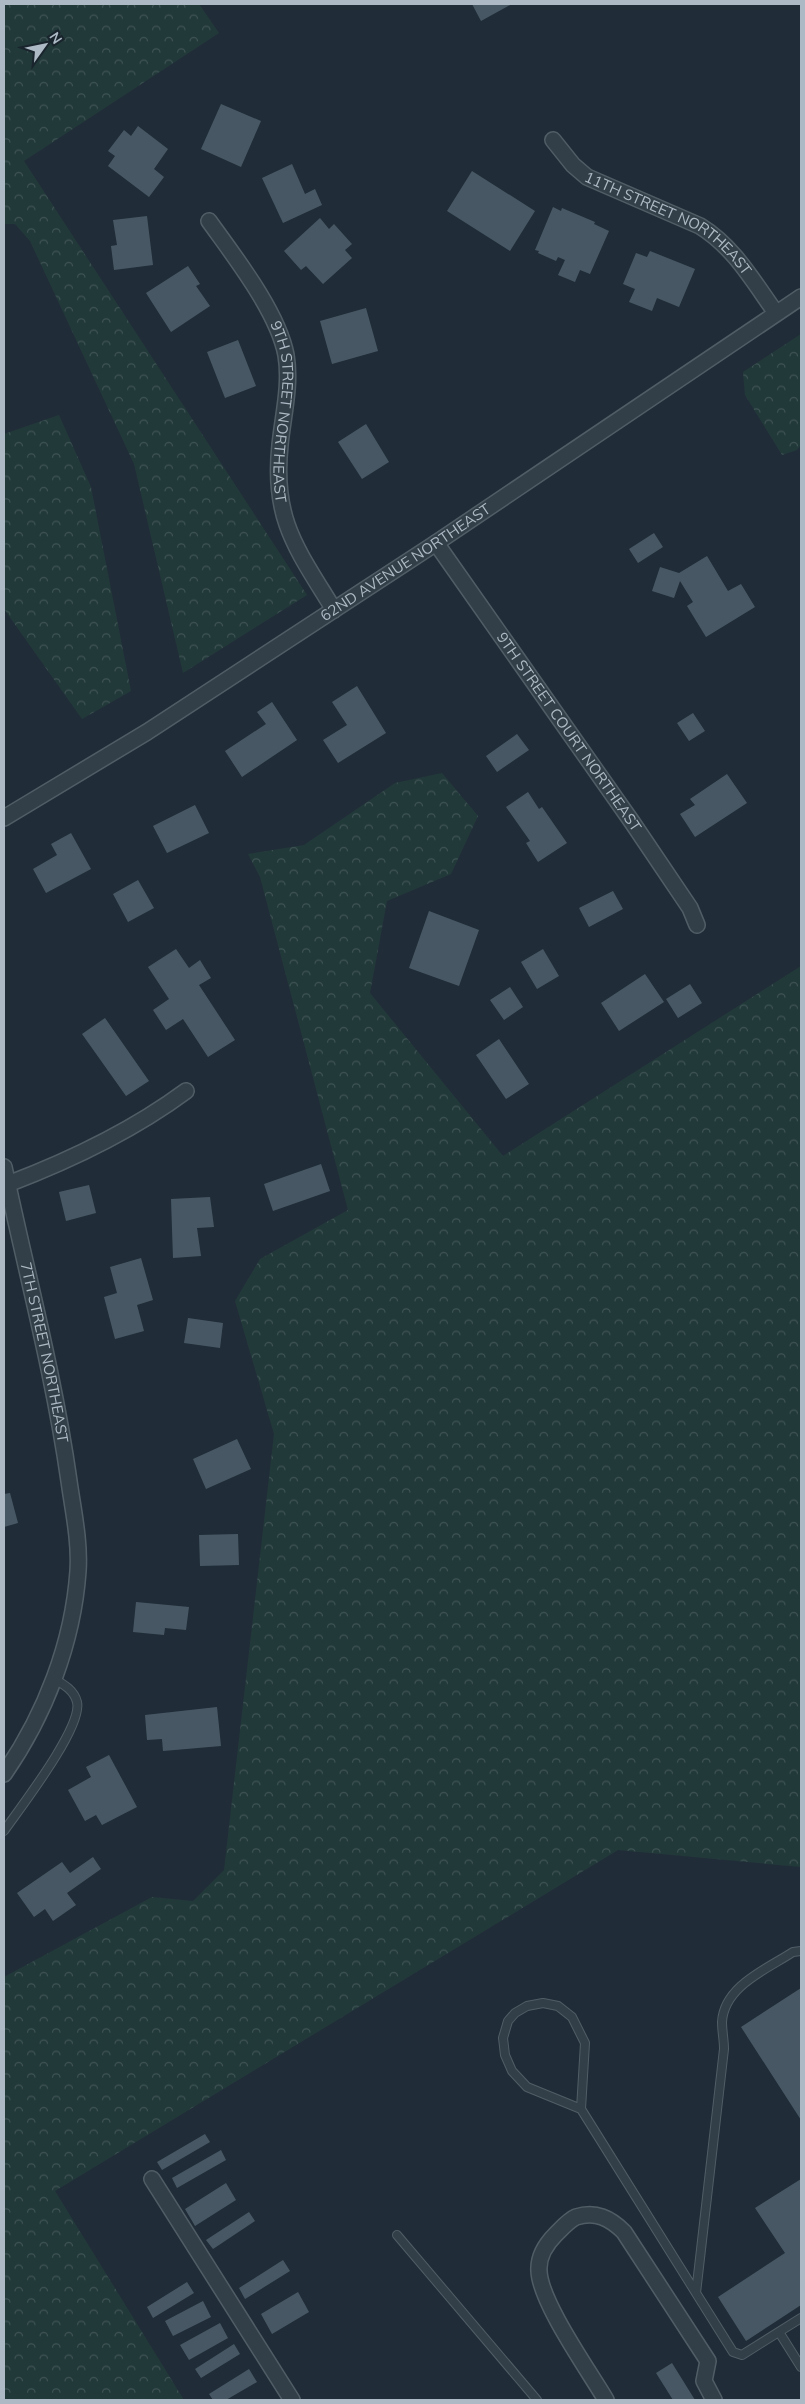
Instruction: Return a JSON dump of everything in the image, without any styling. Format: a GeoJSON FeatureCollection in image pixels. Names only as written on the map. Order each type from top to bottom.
{"type":"FeatureCollection","features":[{"type":"Feature","properties":{"kind":"street","name":"11TH STREET NORTHEAST"},"geometry":{"type":"LineString","coordinates":[[553,140],[573,165],[587,177],[700,226],[715,236],[743,266],[776,313]]}},
{"type":"Feature","properties":{"kind":"street","name":"9TH STREET NORTHEAST"},"geometry":{"type":"LineString","coordinates":[[209,220],[270,314],[286,353],[288,374],[278,479],[284,522],[292,542],[334,610]]}},
{"type":"Feature","properties":{"kind":"street","name":"62ND AVENUE NORTHEAST"},"geometry":{"type":"LineString","coordinates":[[4,818],[147,732],[334,610],[801,298]]}},
{"type":"Feature","properties":{"kind":"street","name":"9TH STREET COURT NORTHEAST"},"geometry":{"type":"LineString","coordinates":[[436,543],[632,822],[690,908],[697,925]]}},
{"type":"Feature","properties":{"kind":"street"},"geometry":{"type":"LineString","coordinates":[[8,1184],[54,1167],[150,1118],[186,1091]]}},
{"type":"Feature","properties":{"kind":"street","name":"7TH STREET NORTHEAST"},"geometry":{"type":"LineString","coordinates":[[4,1166],[8,1184],[9,1214],[64,1446],[77,1540],[78,1568],[68,1633],[53,1678],[40,1713],[21,1750],[4,1774]]}},
{"type":"Feature","properties":{"kind":"street"},"geometry":{"type":"LineString","coordinates":[[152,2179],[292,2400]]}},
{"type":"Feature","properties":{"kind":"street"},"geometry":{"type":"LineString","coordinates":[[606,2400],[554,2312],[543,2290],[539,2271],[542,2253],[548,2243],[574,2218],[589,2214],[612,2220],[624,2232],[708,2361],[704,2381],[714,2400]]}},
{"type":"Feature","properties":{"kind":"lane"},"geometry":{"type":"LineString","coordinates":[[4,1831],[70,1732],[78,1713],[74,1695],[66,1686],[53,1678]]}},
{"type":"Feature","properties":{"kind":"lane"},"geometry":{"type":"LineString","coordinates":[[696,2293],[724,2050],[722,2020],[728,2000],[738,1988],[793,1952],[801,1951]]}},
{"type":"Feature","properties":{"kind":"lane"},"geometry":{"type":"LineString","coordinates":[[581,2110],[585,2043],[572,2017],[558,2006],[543,2004],[527,2006],[515,2013],[508,2020],[502,2038],[505,2055],[512,2071],[527,2087],[581,2110],[733,2352],[737,2355],[742,2355],[801,2318]]}},
{"type":"Feature","properties":{"kind":"lane"},"geometry":{"type":"LineString","coordinates":[[397,2235],[537,2400]]}},
{"type":"Feature","properties":{"kind":"lane"},"geometry":{"type":"LineString","coordinates":[[779,2332],[801,2367]]}},
{"type":"Feature","properties":{"kind":"green space"},"geometry":{"type":"Polygon","coordinates":[[[4,4],[199,4],[219,33],[24,161],[307,595],[183,673],[134,464],[30,241],[15,224],[4,224],[4,4]]]}},
{"type":"Feature","properties":{"kind":"green space"},"geometry":{"type":"Polygon","coordinates":[[[801,334],[801,445],[797,450],[782,455],[745,395],[743,372],[801,334]]]}},
{"type":"Feature","properties":{"kind":"green space"},"geometry":{"type":"Polygon","coordinates":[[[59,415],[91,487],[131,691],[82,719],[4,609],[4,434],[59,415]]]}},
{"type":"Feature","properties":{"kind":"green space"},"geometry":{"type":"Polygon","coordinates":[[[442,773],[478,816],[451,874],[387,901],[370,993],[503,1156],[801,966],[801,1867],[618,1850],[55,2191],[184,2400],[4,2400],[4,1977],[152,1897],[193,1901],[224,1870],[274,1434],[235,1301],[260,1259],[348,1210],[260,877],[248,854],[304,845],[395,783],[442,773]]]}},
{"type":"Feature","properties":{"kind":"building"},"geometry":{"type":"Polygon","coordinates":[[[472,4],[512,4],[481,21],[472,4]]]}},
{"type":"Feature","properties":{"kind":"building"},"geometry":{"type":"Polygon","coordinates":[[[221,104],[261,121],[241,167],[201,149],[221,104]]]}},
{"type":"Feature","properties":{"kind":"building"},"geometry":{"type":"Polygon","coordinates":[[[138,126],[168,149],[154,169],[164,177],[149,197],[108,166],[115,156],[108,151],[124,130],[131,136],[138,126]]]}},
{"type":"Feature","properties":{"kind":"building"},"geometry":{"type":"Polygon","coordinates":[[[292,164],[305,194],[315,189],[322,205],[283,223],[262,178],[292,164]]]}},
{"type":"Feature","properties":{"kind":"building"},"geometry":{"type":"Polygon","coordinates":[[[472,171],[535,211],[510,251],[447,211],[472,171]]]}},
{"type":"Feature","properties":{"kind":"building"},"geometry":{"type":"Polygon","coordinates":[[[553,207],[561,211],[562,208],[595,222],[594,224],[609,231],[590,274],[580,270],[575,282],[558,275],[565,260],[558,257],[556,261],[535,250],[553,207]]]}},
{"type":"Feature","properties":{"kind":"building"},"geometry":{"type":"Polygon","coordinates":[[[147,216],[153,265],[114,270],[111,246],[117,245],[113,220],[147,216]]]}},
{"type":"Feature","properties":{"kind":"building"},"geometry":{"type":"Polygon","coordinates":[[[320,218],[329,229],[334,224],[352,244],[345,250],[352,258],[323,284],[306,266],[301,270],[284,251],[320,218]]]}},
{"type":"Feature","properties":{"kind":"building"},"geometry":{"type":"Polygon","coordinates":[[[650,251],[695,269],[679,307],[657,298],[652,311],[629,302],[635,289],[623,284],[636,253],[647,257],[650,251]]]}},
{"type":"Feature","properties":{"kind":"building"},"geometry":{"type":"Polygon","coordinates":[[[188,266],[200,284],[196,286],[210,306],[171,332],[146,293],[188,266]]]}},
{"type":"Feature","properties":{"kind":"building"},"geometry":{"type":"Polygon","coordinates":[[[366,308],[378,351],[332,364],[320,321],[366,308]]]}},
{"type":"Feature","properties":{"kind":"building"},"geometry":{"type":"Polygon","coordinates":[[[238,340],[256,386],[225,398],[207,352],[238,340]]]}},
{"type":"Feature","properties":{"kind":"building"},"geometry":{"type":"Polygon","coordinates":[[[366,424],[389,462],[362,479],[338,442],[366,424]]]}},
{"type":"Feature","properties":{"kind":"building"},"geometry":{"type":"Polygon","coordinates":[[[654,533],[663,547],[638,563],[629,549],[654,533]]]}},
{"type":"Feature","properties":{"kind":"building"},"geometry":{"type":"Polygon","coordinates":[[[707,556],[728,591],[741,584],[755,607],[706,637],[687,606],[693,602],[680,581],[674,598],[652,591],[660,567],[679,573],[707,556]]]}},
{"type":"Feature","properties":{"kind":"building"},"geometry":{"type":"Polygon","coordinates":[[[357,686],[386,733],[338,763],[323,740],[347,725],[332,702],[357,686]]]}},
{"type":"Feature","properties":{"kind":"building"},"geometry":{"type":"Polygon","coordinates":[[[272,702],[297,740],[242,777],[225,751],[266,724],[257,712],[272,702]]]}},
{"type":"Feature","properties":{"kind":"building"},"geometry":{"type":"Polygon","coordinates":[[[693,713],[705,731],[689,741],[677,723],[693,713]]]}},
{"type":"Feature","properties":{"kind":"building"},"geometry":{"type":"Polygon","coordinates":[[[517,734],[529,750],[497,772],[486,756],[517,734]]]}},
{"type":"Feature","properties":{"kind":"building"},"geometry":{"type":"Polygon","coordinates":[[[727,774],[747,803],[695,837],[680,814],[695,805],[690,799],[727,774]]]}},
{"type":"Feature","properties":{"kind":"building"},"geometry":{"type":"Polygon","coordinates":[[[528,792],[539,809],[542,807],[567,843],[538,862],[526,843],[530,841],[506,807],[528,792]]]}},
{"type":"Feature","properties":{"kind":"building"},"geometry":{"type":"Polygon","coordinates":[[[195,805],[209,833],[167,853],[153,826],[195,805]]]}},
{"type":"Feature","properties":{"kind":"building"},"geometry":{"type":"Polygon","coordinates":[[[71,833],[91,869],[46,893],[33,869],[57,855],[51,844],[71,833]]]}},
{"type":"Feature","properties":{"kind":"building"},"geometry":{"type":"Polygon","coordinates":[[[138,880],[154,908],[128,922],[113,894],[138,880]]]}},
{"type":"Feature","properties":{"kind":"building"},"geometry":{"type":"Polygon","coordinates":[[[613,891],[623,909],[589,927],[579,908],[613,891]]]}},
{"type":"Feature","properties":{"kind":"building"},"geometry":{"type":"Polygon","coordinates":[[[429,911],[479,930],[459,986],[409,968],[429,911]]]}},
{"type":"Feature","properties":{"kind":"building"},"geometry":{"type":"Polygon","coordinates":[[[176,949],[189,968],[200,960],[211,978],[199,985],[235,1040],[208,1057],[183,1019],[166,1030],[153,1010],[169,999],[148,967],[176,949]]]}},
{"type":"Feature","properties":{"kind":"building"},"geometry":{"type":"Polygon","coordinates":[[[543,949],[559,976],[537,989],[521,962],[543,949]]]}},
{"type":"Feature","properties":{"kind":"building"},"geometry":{"type":"Polygon","coordinates":[[[645,974],[664,1002],[619,1031],[601,1003],[645,974]]]}},
{"type":"Feature","properties":{"kind":"building"},"geometry":{"type":"Polygon","coordinates":[[[690,984],[702,1003],[678,1018],[666,999],[690,984]]]}},
{"type":"Feature","properties":{"kind":"building"},"geometry":{"type":"Polygon","coordinates":[[[510,987],[523,1007],[504,1020],[490,1000],[510,987]]]}},
{"type":"Feature","properties":{"kind":"building"},"geometry":{"type":"Polygon","coordinates":[[[105,1018],[149,1081],[126,1096],[82,1034],[105,1018]]]}},
{"type":"Feature","properties":{"kind":"building"},"geometry":{"type":"Polygon","coordinates":[[[499,1039],[529,1084],[506,1099],[476,1055],[499,1039]]]}},
{"type":"Feature","properties":{"kind":"building"},"geometry":{"type":"Polygon","coordinates":[[[321,1164],[330,1191],[273,1211],[264,1184],[321,1164]]]}},
{"type":"Feature","properties":{"kind":"building"},"geometry":{"type":"Polygon","coordinates":[[[89,1185],[96,1213],[66,1221],[59,1192],[89,1185]]]}},
{"type":"Feature","properties":{"kind":"building"},"geometry":{"type":"Polygon","coordinates":[[[210,1197],[214,1227],[197,1228],[201,1256],[173,1258],[171,1199],[210,1197]]]}},
{"type":"Feature","properties":{"kind":"building"},"geometry":{"type":"Polygon","coordinates":[[[141,1258],[153,1300],[137,1305],[144,1331],[115,1339],[104,1297],[117,1293],[110,1267],[141,1258]]]}},
{"type":"Feature","properties":{"kind":"building"},"geometry":{"type":"Polygon","coordinates":[[[188,1318],[223,1323],[220,1348],[184,1343],[188,1318]]]}},
{"type":"Feature","properties":{"kind":"building"},"geometry":{"type":"Polygon","coordinates":[[[237,1439],[251,1469],[206,1489],[193,1459],[237,1439]]]}},
{"type":"Feature","properties":{"kind":"building"},"geometry":{"type":"Polygon","coordinates":[[[10,1493],[18,1523],[4,1527],[4,1494],[10,1493]]]}},
{"type":"Feature","properties":{"kind":"building"},"geometry":{"type":"Polygon","coordinates":[[[238,1534],[239,1565],[200,1566],[199,1535],[238,1534]]]}},
{"type":"Feature","properties":{"kind":"building"},"geometry":{"type":"Polygon","coordinates":[[[136,1602],[189,1607],[186,1630],[165,1628],[164,1635],[133,1632],[136,1602]]]}},
{"type":"Feature","properties":{"kind":"building"},"geometry":{"type":"Polygon","coordinates":[[[217,1707],[221,1746],[163,1751],[162,1739],[147,1740],[145,1715],[217,1707]]]}},
{"type":"Feature","properties":{"kind":"building"},"geometry":{"type":"Polygon","coordinates":[[[109,1755],[137,1807],[102,1825],[96,1815],[85,1821],[68,1790],[91,1777],[86,1767],[109,1755]]]}},
{"type":"Feature","properties":{"kind":"building"},"geometry":{"type":"Polygon","coordinates":[[[93,1857],[101,1869],[67,1893],[76,1905],[53,1921],[45,1909],[34,1917],[17,1893],[62,1862],[70,1873],[93,1857]]]}},
{"type":"Feature","properties":{"kind":"building"},"geometry":{"type":"Polygon","coordinates":[[[801,1988],[801,2120],[741,2027],[801,1988]]]}},
{"type":"Feature","properties":{"kind":"building"},"geometry":{"type":"Polygon","coordinates":[[[205,2134],[210,2142],[162,2170],[157,2162],[205,2134]]]}},
{"type":"Feature","properties":{"kind":"building"},"geometry":{"type":"Polygon","coordinates":[[[221,2150],[226,2160],[177,2188],[172,2178],[221,2150]]]}},
{"type":"Feature","properties":{"kind":"building"},"geometry":{"type":"Polygon","coordinates":[[[801,2179],[801,2305],[746,2341],[718,2297],[785,2253],[755,2208],[801,2179]]]}},
{"type":"Feature","properties":{"kind":"building"},"geometry":{"type":"Polygon","coordinates":[[[226,2183],[236,2200],[195,2226],[185,2209],[226,2183]]]}},
{"type":"Feature","properties":{"kind":"building"},"geometry":{"type":"Polygon","coordinates":[[[249,2212],[255,2221],[213,2249],[206,2240],[249,2212]]]}},
{"type":"Feature","properties":{"kind":"building"},"geometry":{"type":"Polygon","coordinates":[[[283,2260],[290,2271],[245,2299],[239,2288],[283,2260]]]}},
{"type":"Feature","properties":{"kind":"building"},"geometry":{"type":"Polygon","coordinates":[[[187,2282],[194,2293],[153,2318],[147,2307],[187,2282]]]}},
{"type":"Feature","properties":{"kind":"building"},"geometry":{"type":"Polygon","coordinates":[[[298,2292],[309,2312],[272,2334],[261,2314],[298,2292]]]}},
{"type":"Feature","properties":{"kind":"building"},"geometry":{"type":"Polygon","coordinates":[[[203,2301],[211,2317],[173,2336],[165,2321],[203,2301]]]}},
{"type":"Feature","properties":{"kind":"building"},"geometry":{"type":"Polygon","coordinates":[[[220,2323],[228,2338],[189,2360],[180,2345],[220,2323]]]}},
{"type":"Feature","properties":{"kind":"building"},"geometry":{"type":"Polygon","coordinates":[[[234,2344],[240,2354],[201,2378],[195,2369],[234,2344]]]}},
{"type":"Feature","properties":{"kind":"building"},"geometry":{"type":"Polygon","coordinates":[[[672,2363],[695,2400],[673,2400],[656,2373],[672,2363]]]}},
{"type":"Feature","properties":{"kind":"building"},"geometry":{"type":"Polygon","coordinates":[[[249,2369],[257,2382],[226,2400],[213,2400],[209,2394],[249,2369]]]}}]}
